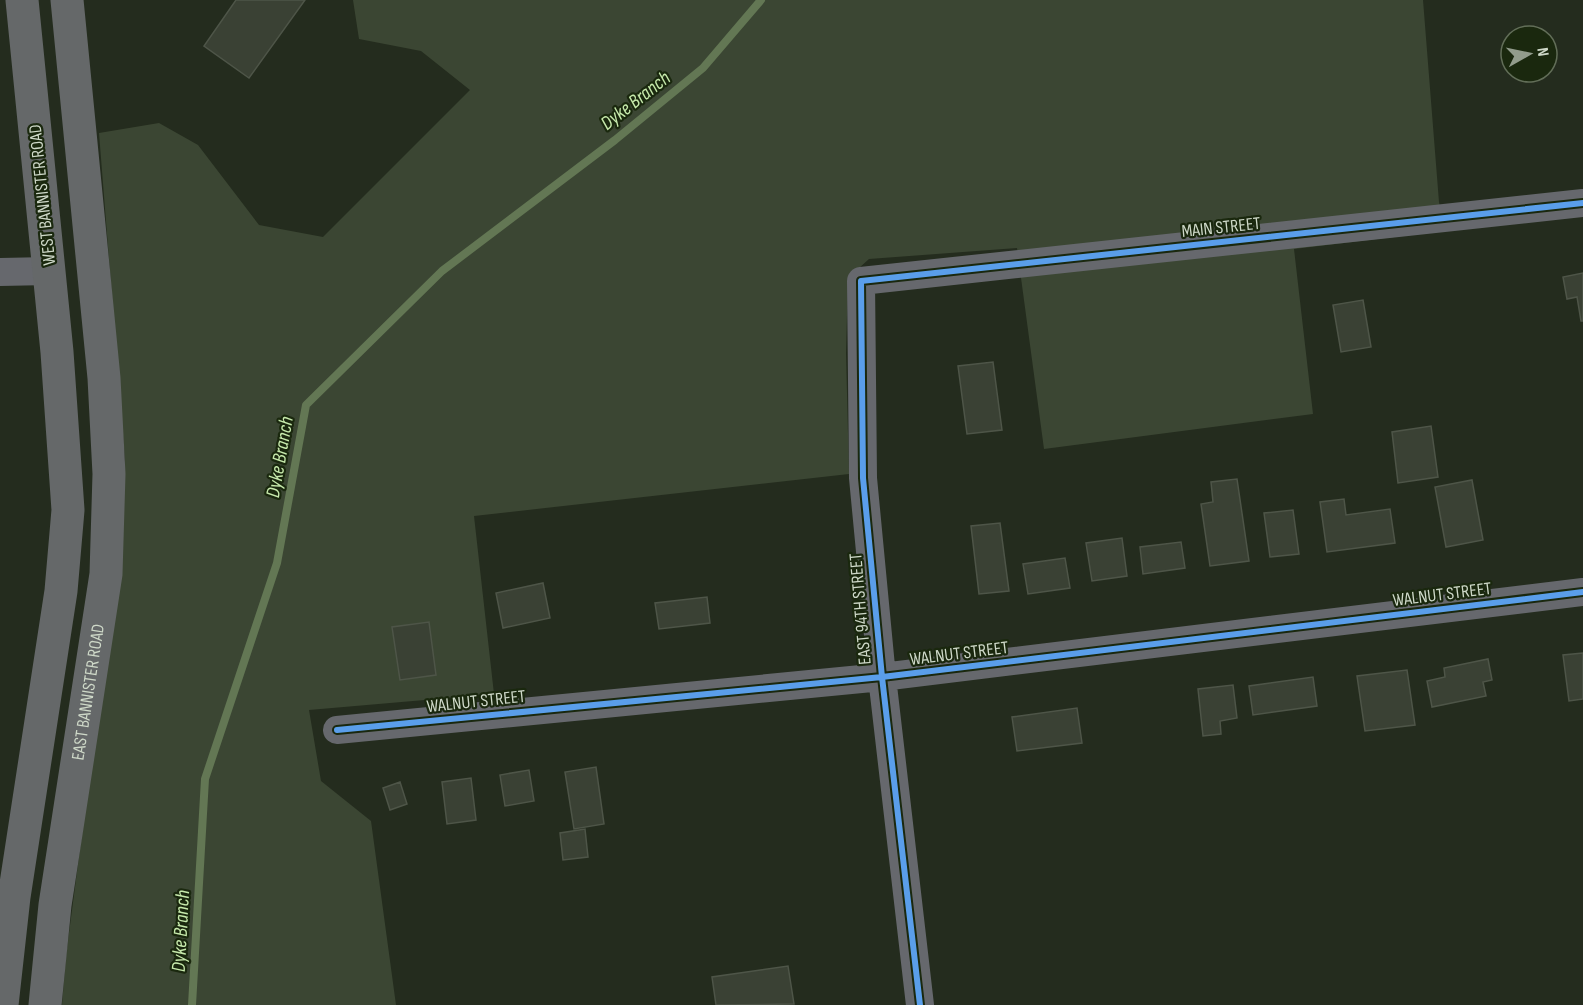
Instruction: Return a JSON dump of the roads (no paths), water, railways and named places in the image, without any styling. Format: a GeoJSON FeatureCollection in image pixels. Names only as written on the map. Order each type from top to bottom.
{"type":"FeatureCollection","features":[{"type":"Feature","properties":{"kind":"main road","name":"WEST BANNISTER ROAD"},"geometry":{"type":"LineString","coordinates":[[2,1005],[15,897],[61,591],[68,510],[49,271],[22,0]]}},
{"type":"Feature","properties":{"kind":"main road","name":"EAST BANNISTER ROAD"},"geometry":{"type":"LineString","coordinates":[[45,1005],[55,905],[106,574],[109,474],[104,378],[67,0]]}},
{"type":"Feature","properties":{"kind":"street","name":"MAIN STREET"},"geometry":{"type":"LineString","coordinates":[[861,281],[1583,203]]}},
{"type":"Feature","properties":{"kind":"street"},"geometry":{"type":"LineString","coordinates":[[0,272],[49,271]]}},
{"type":"Feature","properties":{"kind":"street","name":"EAST 94TH STREET"},"geometry":{"type":"LineString","coordinates":[[861,281],[863,478],[882,677],[920,1005]]}},
{"type":"Feature","properties":{"kind":"street","name":"WALNUT STREET"},"geometry":{"type":"LineString","coordinates":[[337,730],[882,677],[1583,592]]}},
{"type":"Feature","properties":{"kind":"waterway","name":"Dyke Branch"},"geometry":{"type":"LineString","coordinates":[[192,1005],[205,779],[277,563],[306,405],[442,271],[615,140],[703,68],[761,0]]}}]}
